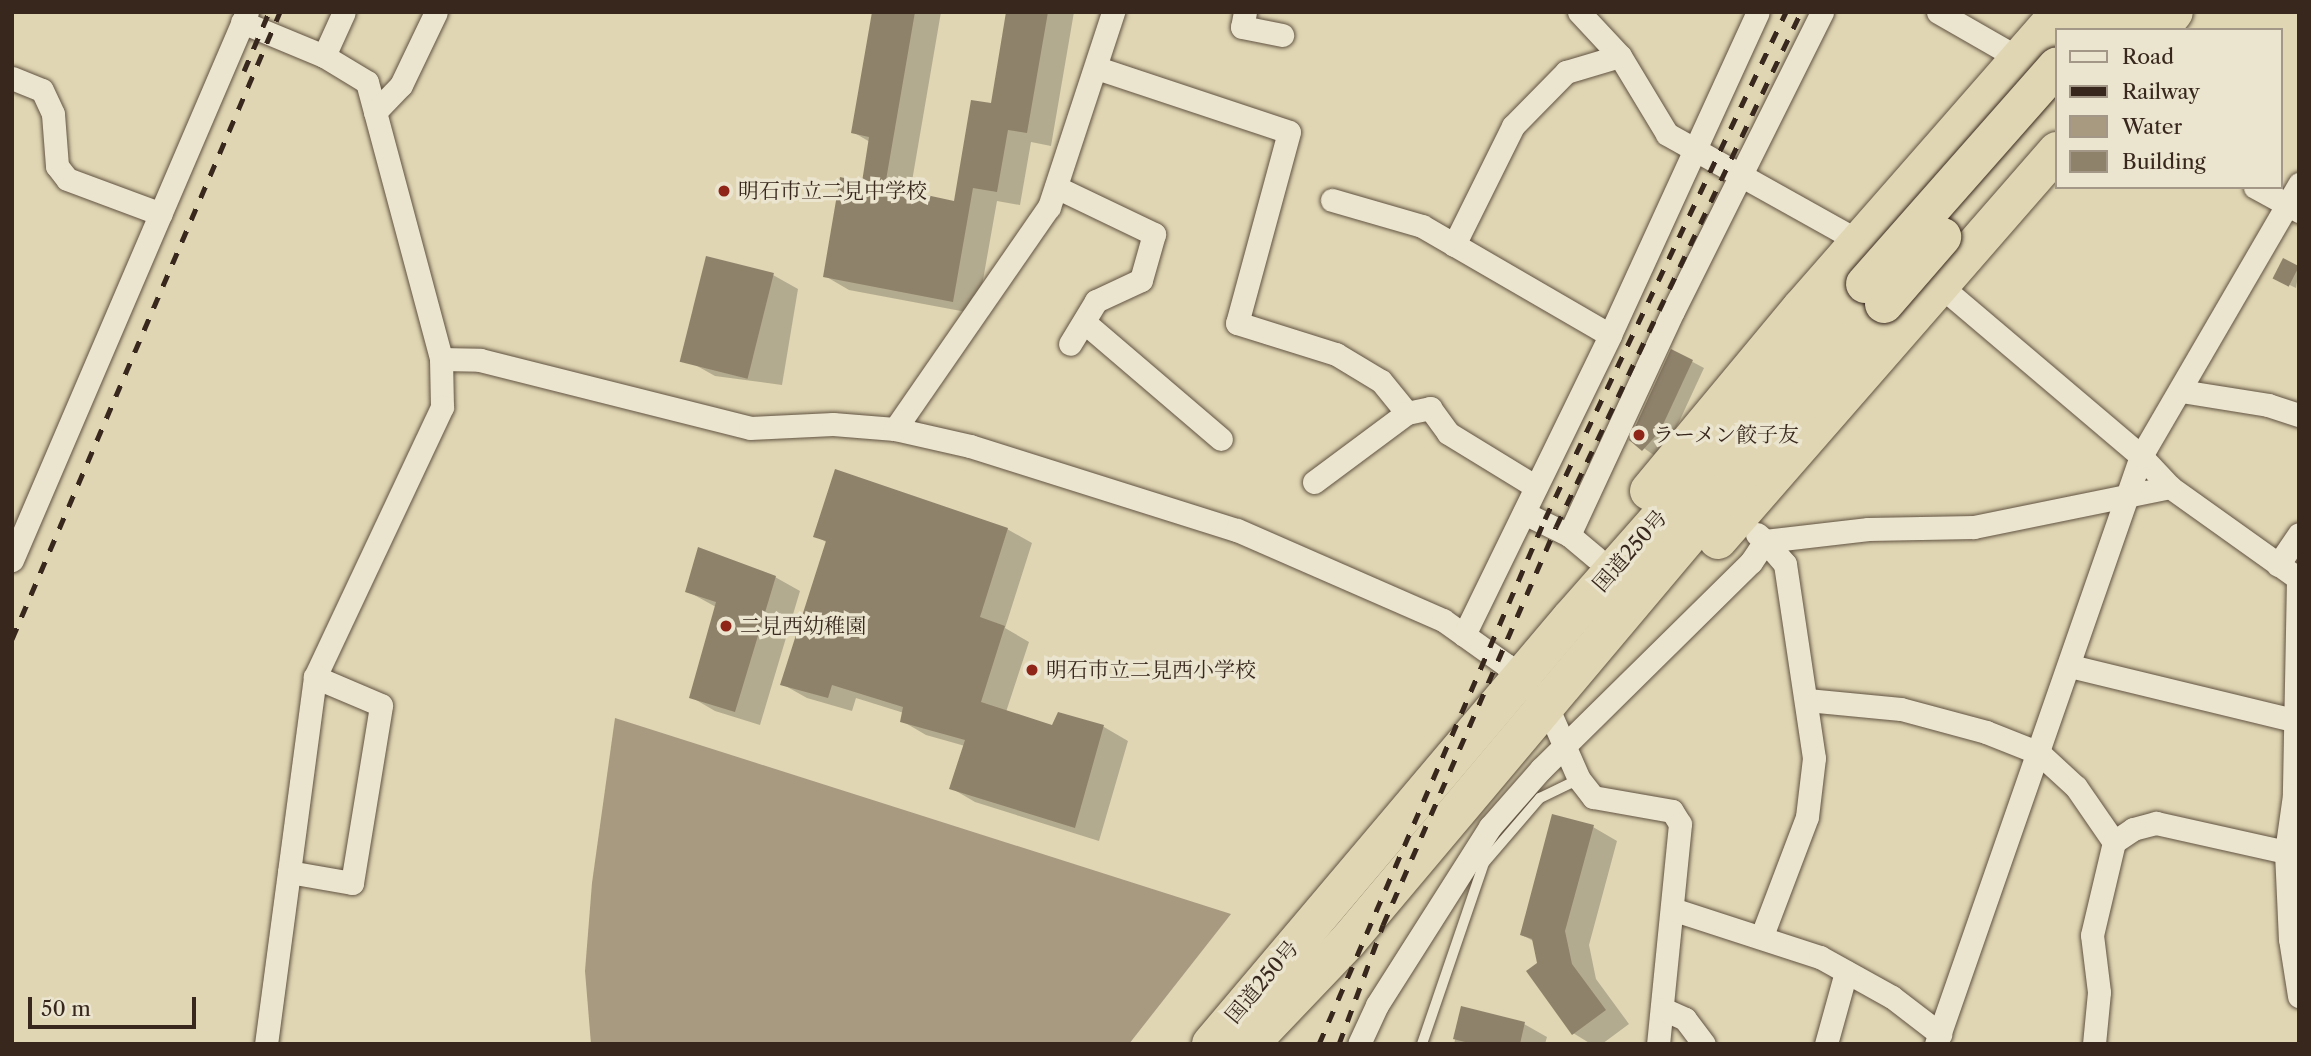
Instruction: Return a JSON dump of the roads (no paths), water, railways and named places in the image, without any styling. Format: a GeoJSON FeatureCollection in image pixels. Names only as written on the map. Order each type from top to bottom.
{"type":"FeatureCollection","features":[{"type":"Feature","properties":{"kind":"highway"},"geometry":{"type":"LineString","coordinates":[[1571,618],[1582,546],[1734,387],[1860,242],[2039,63],[2060,12]]}},
{"type":"Feature","properties":{"kind":"highway"},"geometry":{"type":"LineString","coordinates":[[2090,28],[2103,12]]}},
{"type":"Feature","properties":{"kind":"highway"},"geometry":{"type":"LineString","coordinates":[[2121,28],[2134,12]]}},
{"type":"Feature","properties":{"kind":"highway"},"geometry":{"type":"LineString","coordinates":[[2161,28],[2174,12]]}},
{"type":"Feature","properties":{"kind":"highway","name":"国道250号"},"geometry":{"type":"LineString","coordinates":[[1211,1044],[1532,692],[1875,294],[2039,63]]}},
{"type":"Feature","properties":{"kind":"highway","name":"国道250号"},"geometry":{"type":"LineString","coordinates":[[1250,1044],[1348,941],[1532,692],[1571,618],[2056,103]]}},
{"type":"Feature","properties":{"kind":"highway"},"geometry":{"type":"LineString","coordinates":[[1532,692],[1593,676],[1752,529],[1942,284],[2056,152]]}},
{"type":"Feature","properties":{"kind":"street"},"geometry":{"type":"LineString","coordinates":[[324,57],[344,12]]}},
{"type":"Feature","properties":{"kind":"street"},"geometry":{"type":"LineString","coordinates":[[374,112],[401,85],[436,12]]}},
{"type":"Feature","properties":{"kind":"street"},"geometry":{"type":"LineString","coordinates":[[895,429],[1049,207],[1097,68],[1112,12]]}},
{"type":"Feature","properties":{"kind":"street"},"geometry":{"type":"LineString","coordinates":[[1245,12],[1242,27],[1282,35]]}},
{"type":"Feature","properties":{"kind":"street"},"geometry":{"type":"LineString","coordinates":[[1579,12],[1620,56],[1667,134],[1860,242],[1942,284],[2141,456],[2170,487],[2298,579],[2297,721],[2290,939],[2299,996]]}},
{"type":"Feature","properties":{"kind":"street"},"geometry":{"type":"LineString","coordinates":[[1464,635],[1610,335],[1758,12]]}},
{"type":"Feature","properties":{"kind":"street"},"geometry":{"type":"LineString","coordinates":[[1524,513],[1582,546],[1741,177],[1822,12]]}},
{"type":"Feature","properties":{"kind":"street"},"geometry":{"type":"LineString","coordinates":[[1938,12],[2039,63],[2056,78]]}},
{"type":"Feature","properties":{"kind":"street"},"geometry":{"type":"LineString","coordinates":[[12,560],[19,524],[161,214],[245,17],[367,82],[441,359],[442,407],[316,677],[266,1044]]}},
{"type":"Feature","properties":{"kind":"street"},"geometry":{"type":"LineString","coordinates":[[1454,245],[1513,125],[1566,72],[1620,56]]}},
{"type":"Feature","properties":{"kind":"street"},"geometry":{"type":"LineString","coordinates":[[1097,68],[1289,132],[1237,323],[1336,354],[1381,382],[1407,413]]}},
{"type":"Feature","properties":{"kind":"street"},"geometry":{"type":"LineString","coordinates":[[12,78],[42,90],[53,114],[57,166],[66,179],[161,214]]}},
{"type":"Feature","properties":{"kind":"street"},"geometry":{"type":"LineString","coordinates":[[1672,909],[1820,957],[1892,997],[1938,1039],[2130,497],[2141,456],[2293,208],[2299,184]]}},
{"type":"Feature","properties":{"kind":"street"},"geometry":{"type":"LineString","coordinates":[[1056,187],[1154,234],[1141,280],[1096,301],[1070,344]]}},
{"type":"Feature","properties":{"kind":"street"},"geometry":{"type":"LineString","coordinates":[[2259,189],[2293,208]]}},
{"type":"Feature","properties":{"kind":"street"},"geometry":{"type":"LineString","coordinates":[[1332,200],[1422,226],[1610,335]]}},
{"type":"Feature","properties":{"kind":"street"},"geometry":{"type":"LineString","coordinates":[[1084,322],[1221,439]]}},
{"type":"Feature","properties":{"kind":"street"},"geometry":{"type":"LineString","coordinates":[[441,359],[480,360],[750,428],[833,424],[895,429],[970,446],[1237,530],[1443,620],[1532,692],[1579,779],[1593,797],[1672,811],[1680,824],[1658,1044]]}},
{"type":"Feature","properties":{"kind":"street"},"geometry":{"type":"LineString","coordinates":[[2181,391],[2268,405],[2299,415]]}},
{"type":"Feature","properties":{"kind":"street"},"geometry":{"type":"LineString","coordinates":[[1314,482],[1407,413],[1430,408],[1448,433],[1536,487]]}},
{"type":"Feature","properties":{"kind":"street"},"geometry":{"type":"LineString","coordinates":[[1752,529],[1974,527],[2170,487]]}},
{"type":"Feature","properties":{"kind":"street"},"geometry":{"type":"LineString","coordinates":[[1752,529],[1785,564],[1814,758],[1807,817],[1761,938]]}},
{"type":"Feature","properties":{"kind":"street"},"geometry":{"type":"LineString","coordinates":[[1359,1044],[1377,1005],[1490,827],[1564,747],[1751,562],[1752,529]]}},
{"type":"Feature","properties":{"kind":"street"},"geometry":{"type":"LineString","coordinates":[[2278,565],[2299,534]]}},
{"type":"Feature","properties":{"kind":"street"},"geometry":{"type":"LineString","coordinates":[[2070,666],[2297,721]]}},
{"type":"Feature","properties":{"kind":"street"},"geometry":{"type":"LineString","coordinates":[[289,872],[352,883],[381,705],[316,677]]}},
{"type":"Feature","properties":{"kind":"street"},"geometry":{"type":"LineString","coordinates":[[1807,700],[1901,709],[1986,732],[2039,753],[2076,787],[2114,842]]}},
{"type":"Feature","properties":{"kind":"street"},"geometry":{"type":"LineString","coordinates":[[2094,1044],[2099,992],[2092,935],[2114,842],[2133,829],[2156,823],[2292,853]]}},
{"type":"Feature","properties":{"kind":"street"},"geometry":{"type":"LineString","coordinates":[[1826,1044],[1846,972]]}},
{"type":"Feature","properties":{"kind":"street"},"geometry":{"type":"LineString","coordinates":[[1663,1009],[1685,1019],[1704,1044]]}},
{"type":"Feature","properties":{"kind":"lane"},"geometry":{"type":"LineString","coordinates":[[1422,1044],[1484,863],[1539,798],[1579,779]]}},
{"type":"Feature","properties":{"kind":"water"},"geometry":{"type":"Polygon","coordinates":[[[615,718],[1231,914],[1129,1044],[591,1044],[585,971],[592,883],[615,718]]]}},
{"type":"Feature","properties":{"kind":"railway"},"geometry":{"type":"LineString","coordinates":[[244,71],[269,12]]}},
{"type":"Feature","properties":{"kind":"railway"},"geometry":{"type":"LineString","coordinates":[[12,639],[280,12]]}},
{"type":"Feature","properties":{"kind":"railway"},"geometry":{"type":"LineString","coordinates":[[1319,1044],[1545,519],[1786,12]]}},
{"type":"Feature","properties":{"kind":"railway"},"geometry":{"type":"LineString","coordinates":[[1339,1044],[1383,925],[1556,527],[1801,12]]}},
{"type":"Feature","properties":{"kind":"place","name":"明石市立二見中学校"},"geometry":{"type":"Point","coordinates":[724,191]}},
{"type":"Feature","properties":{"kind":"place","name":"ラーメン餃子友"},"geometry":{"type":"Point","coordinates":[1639,435]}},
{"type":"Feature","properties":{"kind":"place","name":"二見西幼稚園"},"geometry":{"type":"Point","coordinates":[726,626]}},
{"type":"Feature","properties":{"kind":"place","name":"明石市立二見西小学校"},"geometry":{"type":"Point","coordinates":[1032,670]}}]}
